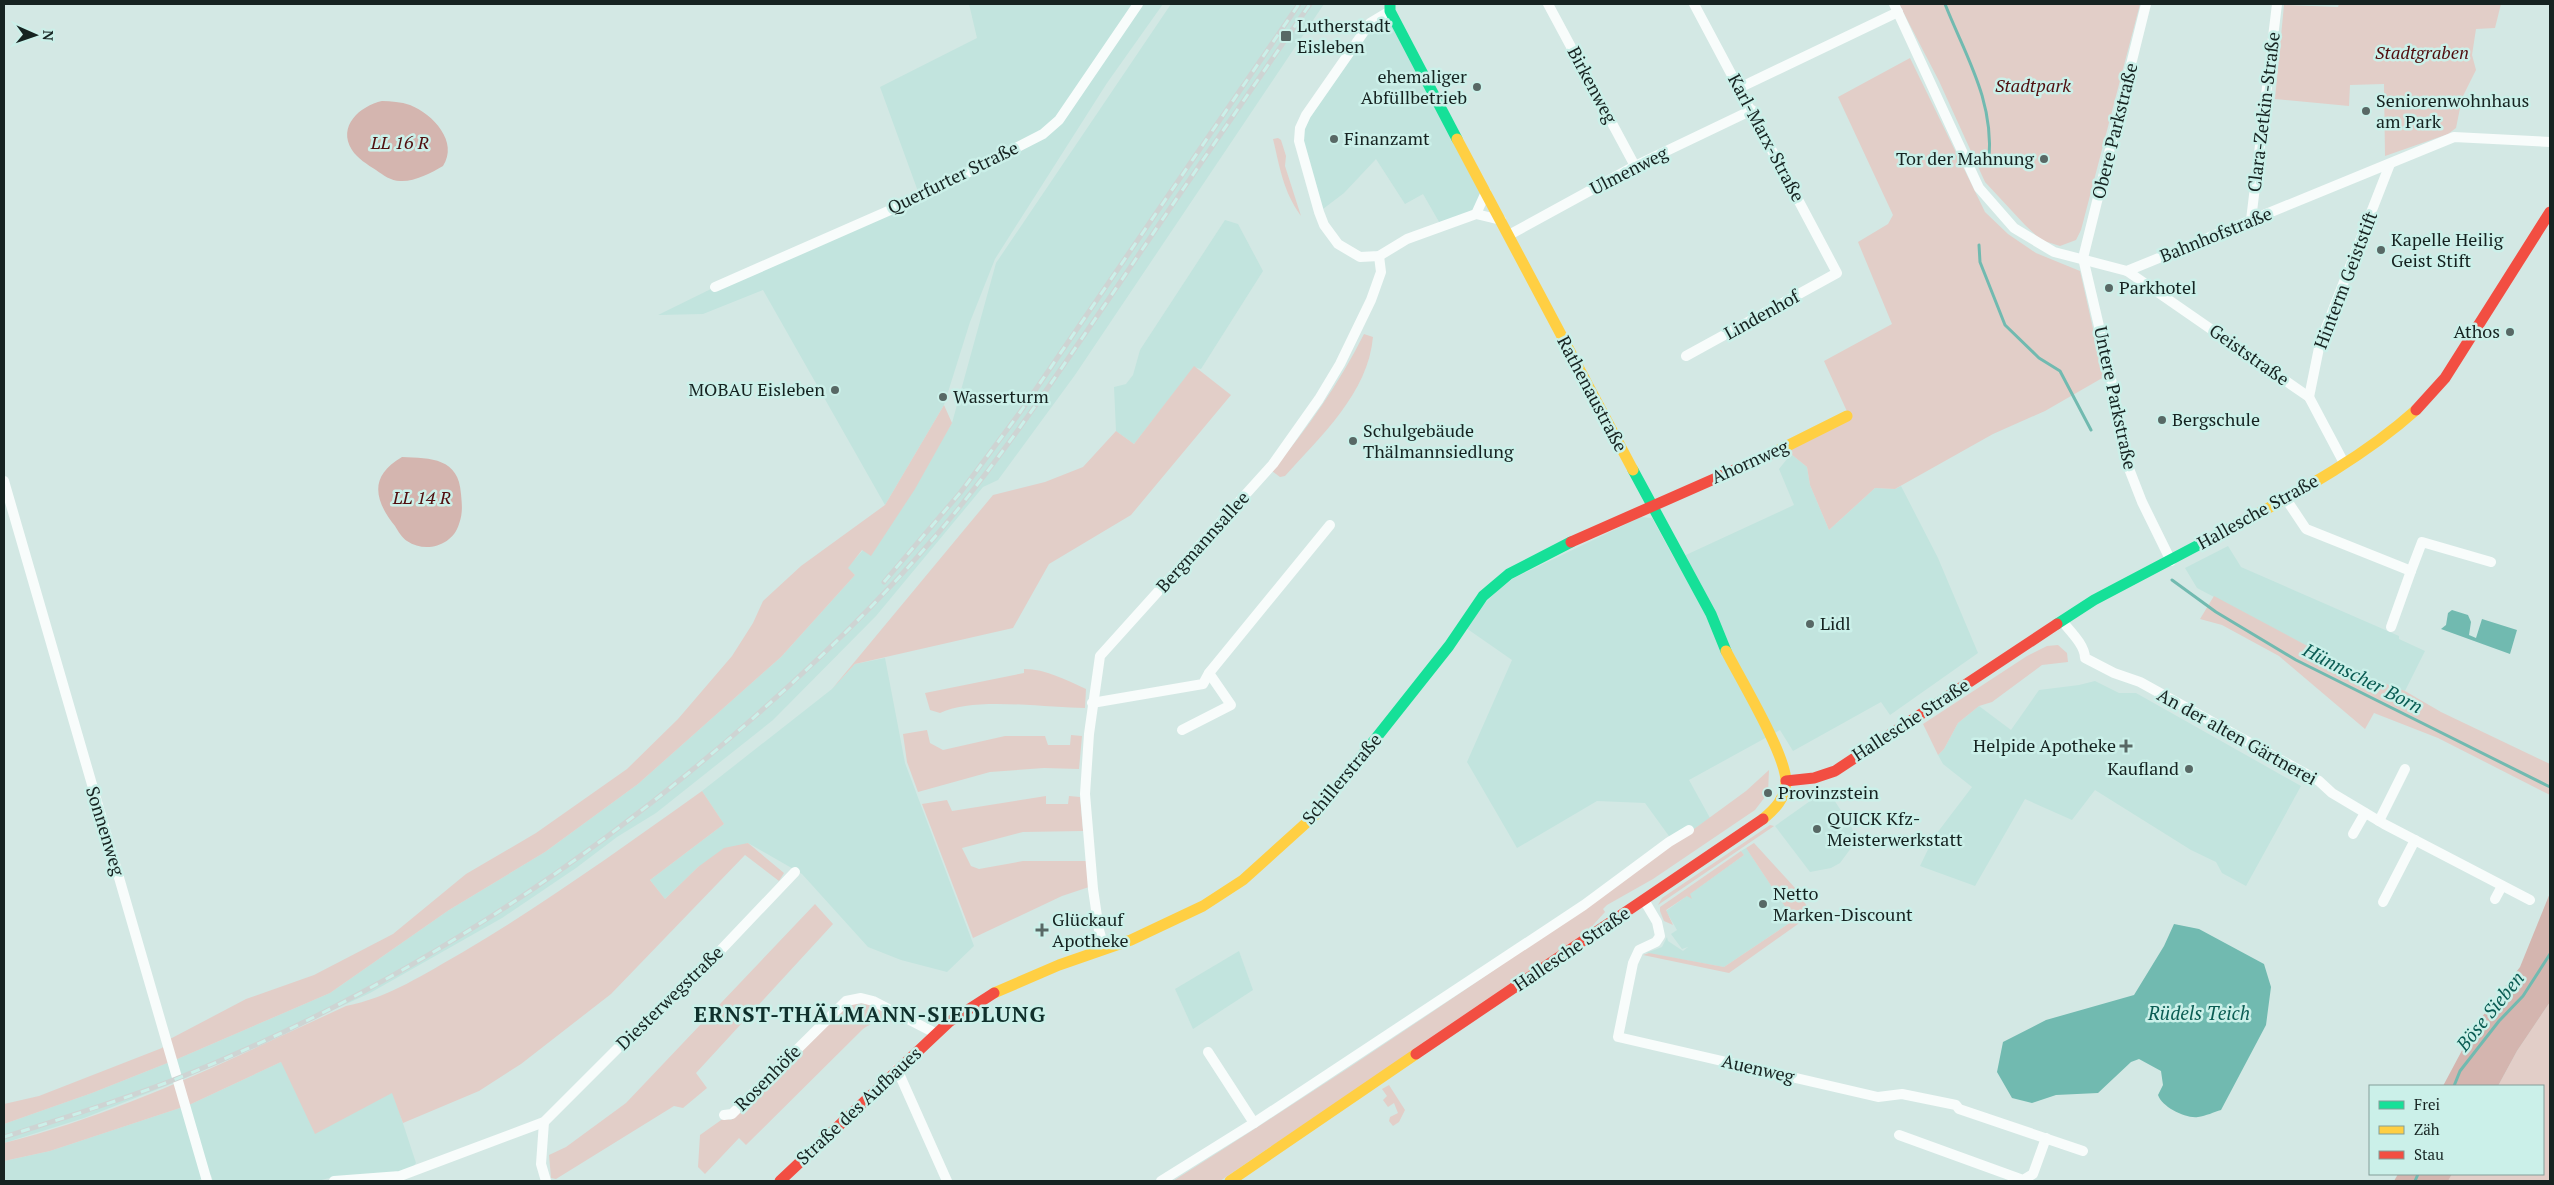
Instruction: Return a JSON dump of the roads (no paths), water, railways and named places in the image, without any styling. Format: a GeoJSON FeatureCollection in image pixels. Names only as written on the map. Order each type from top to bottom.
{"type":"FeatureCollection","features":[{"type":"Feature","properties":{"kind":"street","name":"Querfurter Straße"},"geometry":{"type":"LineString","coordinates":[[715,287],[920,197],[1043,134],[1059,120],[1138,4]]}},
{"type":"Feature","properties":{"kind":"street","name":"Birkenweg"},"geometry":{"type":"LineString","coordinates":[[1548,4],[1635,166]]}},
{"type":"Feature","properties":{"kind":"street","name":"Karl-Marx-Straße"},"geometry":{"type":"LineString","coordinates":[[1694,4],[1837,273]]}},
{"type":"Feature","properties":{"kind":"street","name":"Obere Parkstraße"},"geometry":{"type":"LineString","coordinates":[[2084,258],[2146,4]]}},
{"type":"Feature","properties":{"kind":"street","name":"Clara-Zetkin-Straße"},"geometry":{"type":"LineString","coordinates":[[2251,220],[2277,4]]}},
{"type":"Feature","properties":{"kind":"street"},"geometry":{"type":"LineString","coordinates":[[1390,7],[1370,23],[1306,115],[1299,134],[1300,149],[1324,225],[1338,244],[1360,257],[1379,256],[1407,239],[1476,214],[1501,220]]}},
{"type":"Feature","properties":{"kind":"street","name":"Rathenaustraße"},"geometry":{"type":"LineString","coordinates":[[1390,7],[1651,505],[1711,614],[1725,649],[1774,741],[1783,764],[1786,781]]}},
{"type":"Feature","properties":{"kind":"street"},"geometry":{"type":"LineString","coordinates":[[1739,88],[1896,8],[1979,188],[2014,228],[2054,252],[2084,258],[2127,271]]}},
{"type":"Feature","properties":{"kind":"street","name":"Ulmenweg"},"geometry":{"type":"LineString","coordinates":[[1509,235],[1635,166],[1752,110]]}},
{"type":"Feature","properties":{"kind":"street","name":"Bahnhofstraße"},"geometry":{"type":"LineString","coordinates":[[2127,271],[2459,136],[2550,142]]}},
{"type":"Feature","properties":{"kind":"street","name":"Hinterm Geiststift"},"geometry":{"type":"LineString","coordinates":[[2309,397],[2320,343],[2390,164]]}},
{"type":"Feature","properties":{"kind":"street"},"geometry":{"type":"LineString","coordinates":[[1476,214],[1486,192]]}},
{"type":"Feature","properties":{"kind":"street","name":"Hallesche Straße"},"geometry":{"type":"LineString","coordinates":[[1230,1181],[1770,813],[1782,798],[1786,781],[1814,778],[1834,771],[2094,600],[2286,499],[2344,463],[2399,425],[2440,385],[2480,327],[2550,212]]}},
{"type":"Feature","properties":{"kind":"street","name":"Bergmannsallee"},"geometry":{"type":"LineString","coordinates":[[1104,948],[1096,911],[1086,822],[1086,767],[1092,702],[1100,656],[1273,464],[1319,399],[1340,364],[1371,300],[1381,272],[1379,256]]}},
{"type":"Feature","properties":{"kind":"street","name":"Untere Parkstraße"},"geometry":{"type":"LineString","coordinates":[[2084,258],[2110,373],[2126,462],[2170,561]]}},
{"type":"Feature","properties":{"kind":"street","name":"Geiststraße"},"geometry":{"type":"LineString","coordinates":[[2127,271],[2309,397],[2344,463]]}},
{"type":"Feature","properties":{"kind":"street","name":"Lindenhof"},"geometry":{"type":"LineString","coordinates":[[1686,356],[1837,273]]}},
{"type":"Feature","properties":{"kind":"street","name":"Ahornweg"},"geometry":{"type":"LineString","coordinates":[[1651,505],[1769,455],[1847,416]]}},
{"type":"Feature","properties":{"kind":"street","name":"Sonnenweg"},"geometry":{"type":"LineString","coordinates":[[4,481],[207,1181]]}},
{"type":"Feature","properties":{"kind":"street"},"geometry":{"type":"LineString","coordinates":[[2286,499],[2306,529],[2411,571]]}},
{"type":"Feature","properties":{"kind":"street","name":"Schillerstraße"},"geometry":{"type":"LineString","coordinates":[[963,1014],[999,990],[1104,948],[1131,940],[1203,906],[1243,880],[1315,815],[1449,646],[1483,596],[1509,574],[1549,552],[1651,505]]}},
{"type":"Feature","properties":{"kind":"street"},"geometry":{"type":"LineString","coordinates":[[1092,702],[1203,684],[1209,673],[1330,525]]}},
{"type":"Feature","properties":{"kind":"street"},"geometry":{"type":"LineString","coordinates":[[2391,626],[2422,542],[2491,562]]}},
{"type":"Feature","properties":{"kind":"street","name":"An der alten Gärtnerei"},"geometry":{"type":"LineString","coordinates":[[2062,621],[2078,641],[2086,654],[2085,658],[2114,673],[2140,682],[2319,781],[2332,793],[2381,823],[2530,900]]}},
{"type":"Feature","properties":{"kind":"street"},"geometry":{"type":"LineString","coordinates":[[1182,730],[1232,705],[1209,673]]}},
{"type":"Feature","properties":{"kind":"street"},"geometry":{"type":"LineString","coordinates":[[2381,823],[2405,769]]}},
{"type":"Feature","properties":{"kind":"street"},"geometry":{"type":"LineString","coordinates":[[2353,834],[2365,813]]}},
{"type":"Feature","properties":{"kind":"street","name":"Hallesche Straße"},"geometry":{"type":"LineString","coordinates":[[1161,1181],[1254,1123],[1584,905],[1688,830]]}},
{"type":"Feature","properties":{"kind":"street"},"geometry":{"type":"LineString","coordinates":[[2383,902],[2415,840]]}},
{"type":"Feature","properties":{"kind":"street","name":"Diesterwegstraße"},"geometry":{"type":"LineString","coordinates":[[334,1181],[400,1176],[544,1122],[620,1046],[699,973],[795,872]]}},
{"type":"Feature","properties":{"kind":"street"},"geometry":{"type":"LineString","coordinates":[[2495,899],[2502,886]]}},
{"type":"Feature","properties":{"kind":"street","name":"Auenweg"},"geometry":{"type":"LineString","coordinates":[[1644,900],[1657,922],[1660,936],[1656,942],[1639,950],[1633,963],[1618,1037],[1878,1097],[1902,1094],[1956,1105],[1959,1109],[2083,1151]]}},
{"type":"Feature","properties":{"kind":"street","name":"Rosenhöfe"},"geometry":{"type":"LineString","coordinates":[[724,1115],[732,1114],[846,1001],[861,998],[873,1001],[937,1034]]}},
{"type":"Feature","properties":{"kind":"street","name":"Straße des Aufbaues"},"geometry":{"type":"LineString","coordinates":[[780,1181],[897,1070],[937,1034],[963,1014]]}},
{"type":"Feature","properties":{"kind":"street"},"geometry":{"type":"LineString","coordinates":[[1208,1052],[1254,1123]]}},
{"type":"Feature","properties":{"kind":"street"},"geometry":{"type":"LineString","coordinates":[[897,1070],[946,1181]]}},
{"type":"Feature","properties":{"kind":"street"},"geometry":{"type":"LineString","coordinates":[[544,1122],[541,1164],[546,1181]]}},
{"type":"Feature","properties":{"kind":"street"},"geometry":{"type":"LineString","coordinates":[[1899,1135],[2023,1180],[2033,1174],[2046,1138]]}},
{"type":"Feature","properties":{"kind":"water"},"geometry":{"type":"Polygon","coordinates":[[[2452,610],[2468,615],[2471,622],[2469,635],[2476,638],[2482,619],[2517,630],[2510,654],[2441,629],[2446,625],[2448,613],[2452,610]]]}},
{"type":"Feature","properties":{"kind":"water","name":"Rüdels Teich"},"geometry":{"type":"Polygon","coordinates":[[[2174,924],[2199,929],[2264,964],[2271,987],[2266,1025],[2221,1110],[2204,1116],[2193,1117],[2169,1108],[2158,1095],[2163,1085],[2161,1071],[2139,1059],[2131,1062],[2098,1093],[2056,1095],[2032,1103],[2012,1098],[1997,1072],[2003,1042],[2046,1020],[2134,995],[2164,946],[2174,924]]]}},
{"type":"Feature","properties":{"kind":"waterway","name":"Hünnscher Born"},"geometry":{"type":"LineString","coordinates":[[1945,4],[1977,79],[1983,98],[1989,138],[1989,160]]}},
{"type":"Feature","properties":{"kind":"waterway","name":"Hünnscher Born"},"geometry":{"type":"LineString","coordinates":[[1979,245],[1980,262],[2005,325],[2039,358],[2060,371],[2091,430]]}},
{"type":"Feature","properties":{"kind":"waterway","name":"Hünnscher Born"},"geometry":{"type":"LineString","coordinates":[[2172,580],[2216,612],[2296,660],[2550,787]]}},
{"type":"Feature","properties":{"kind":"waterway","name":"Böse Sieben"},"geometry":{"type":"LineString","coordinates":[[2454,1085],[2460,1071],[2499,1021],[2523,996],[2550,954]]}},
{"type":"Feature","properties":{"kind":"waterway","name":"Böse Sieben"},"geometry":{"type":"LineString","coordinates":[[2415,1181],[2418,1175]]}},
{"type":"Feature","properties":{"kind":"railway"},"geometry":{"type":"LineString","coordinates":[[884,582],[960,493],[1021,411],[1299,4]]}},
{"type":"Feature","properties":{"kind":"railway"},"geometry":{"type":"LineString","coordinates":[[4,1137],[115,1101],[181,1077],[259,1043],[335,1006],[410,966],[552,876],[621,826],[752,719],[834,644],[886,592],[958,509],[1021,426],[1310,4]]}},
{"type":"Feature","properties":{"kind":"place","name":"Lutherstadt Eisleben"},"geometry":{"type":"Point","coordinates":[1286,36]}},
{"type":"Feature","properties":{"kind":"place","name":"ehemaliger Abfüllbetrieb"},"geometry":{"type":"Point","coordinates":[1477,87]}},
{"type":"Feature","properties":{"kind":"place","name":"Seniorenwohnhaus am Park"},"geometry":{"type":"Point","coordinates":[2366,111]}},
{"type":"Feature","properties":{"kind":"place","name":"Finanzamt"},"geometry":{"type":"Point","coordinates":[1334,139]}},
{"type":"Feature","properties":{"kind":"place","name":"Tor der Mahnung"},"geometry":{"type":"Point","coordinates":[2044,159]}},
{"type":"Feature","properties":{"kind":"place","name":"Kapelle Heilig Geist Stift"},"geometry":{"type":"Point","coordinates":[2381,250]}},
{"type":"Feature","properties":{"kind":"place","name":"Parkhotel"},"geometry":{"type":"Point","coordinates":[2109,288]}},
{"type":"Feature","properties":{"kind":"place","name":"Athos"},"geometry":{"type":"Point","coordinates":[2510,332]}},
{"type":"Feature","properties":{"kind":"place","name":"MOBAU Eisleben"},"geometry":{"type":"Point","coordinates":[835,390]}},
{"type":"Feature","properties":{"kind":"place","name":"Wasserturm"},"geometry":{"type":"Point","coordinates":[943,397]}},
{"type":"Feature","properties":{"kind":"place","name":"Bergschule"},"geometry":{"type":"Point","coordinates":[2162,420]}},
{"type":"Feature","properties":{"kind":"place","name":"Schulgebäude Thälmannsiedlung"},"geometry":{"type":"Point","coordinates":[1353,441]}},
{"type":"Feature","properties":{"kind":"place","name":"Lidl"},"geometry":{"type":"Point","coordinates":[1810,624]}},
{"type":"Feature","properties":{"kind":"place","name":"Helpide Apotheke"},"geometry":{"type":"Point","coordinates":[2126,746]}},
{"type":"Feature","properties":{"kind":"place","name":"Kaufland"},"geometry":{"type":"Point","coordinates":[2189,769]}},
{"type":"Feature","properties":{"kind":"place","name":"Provinzstein"},"geometry":{"type":"Point","coordinates":[1768,793]}},
{"type":"Feature","properties":{"kind":"place","name":"QUICK Kfz- Meisterwerkstatt"},"geometry":{"type":"Point","coordinates":[1817,829]}},
{"type":"Feature","properties":{"kind":"place","name":"Netto Marken-Discount"},"geometry":{"type":"Point","coordinates":[1763,904]}},
{"type":"Feature","properties":{"kind":"place","name":"Glückauf Apotheke"},"geometry":{"type":"Point","coordinates":[1042,930]}},
{"type":"Feature","properties":{"kind":"district","name":"ERNST-THÄLMANN-SIEDLUNG"},"geometry":{"type":"Point","coordinates":[870,1014]}},
{"type":"Feature","properties":{"kind":"park label","name":"Stadtgraben"},"geometry":{"type":"Point","coordinates":[2422,53]}},
{"type":"Feature","properties":{"kind":"park label","name":"Stadtpark"},"geometry":{"type":"Point","coordinates":[2033,86]}},
{"type":"Feature","properties":{"kind":"park label","name":"LL 16 R"},"geometry":{"type":"Point","coordinates":[400,143]}},
{"type":"Feature","properties":{"kind":"park label","name":"LL 14 R"},"geometry":{"type":"Point","coordinates":[422,498]}}]}
